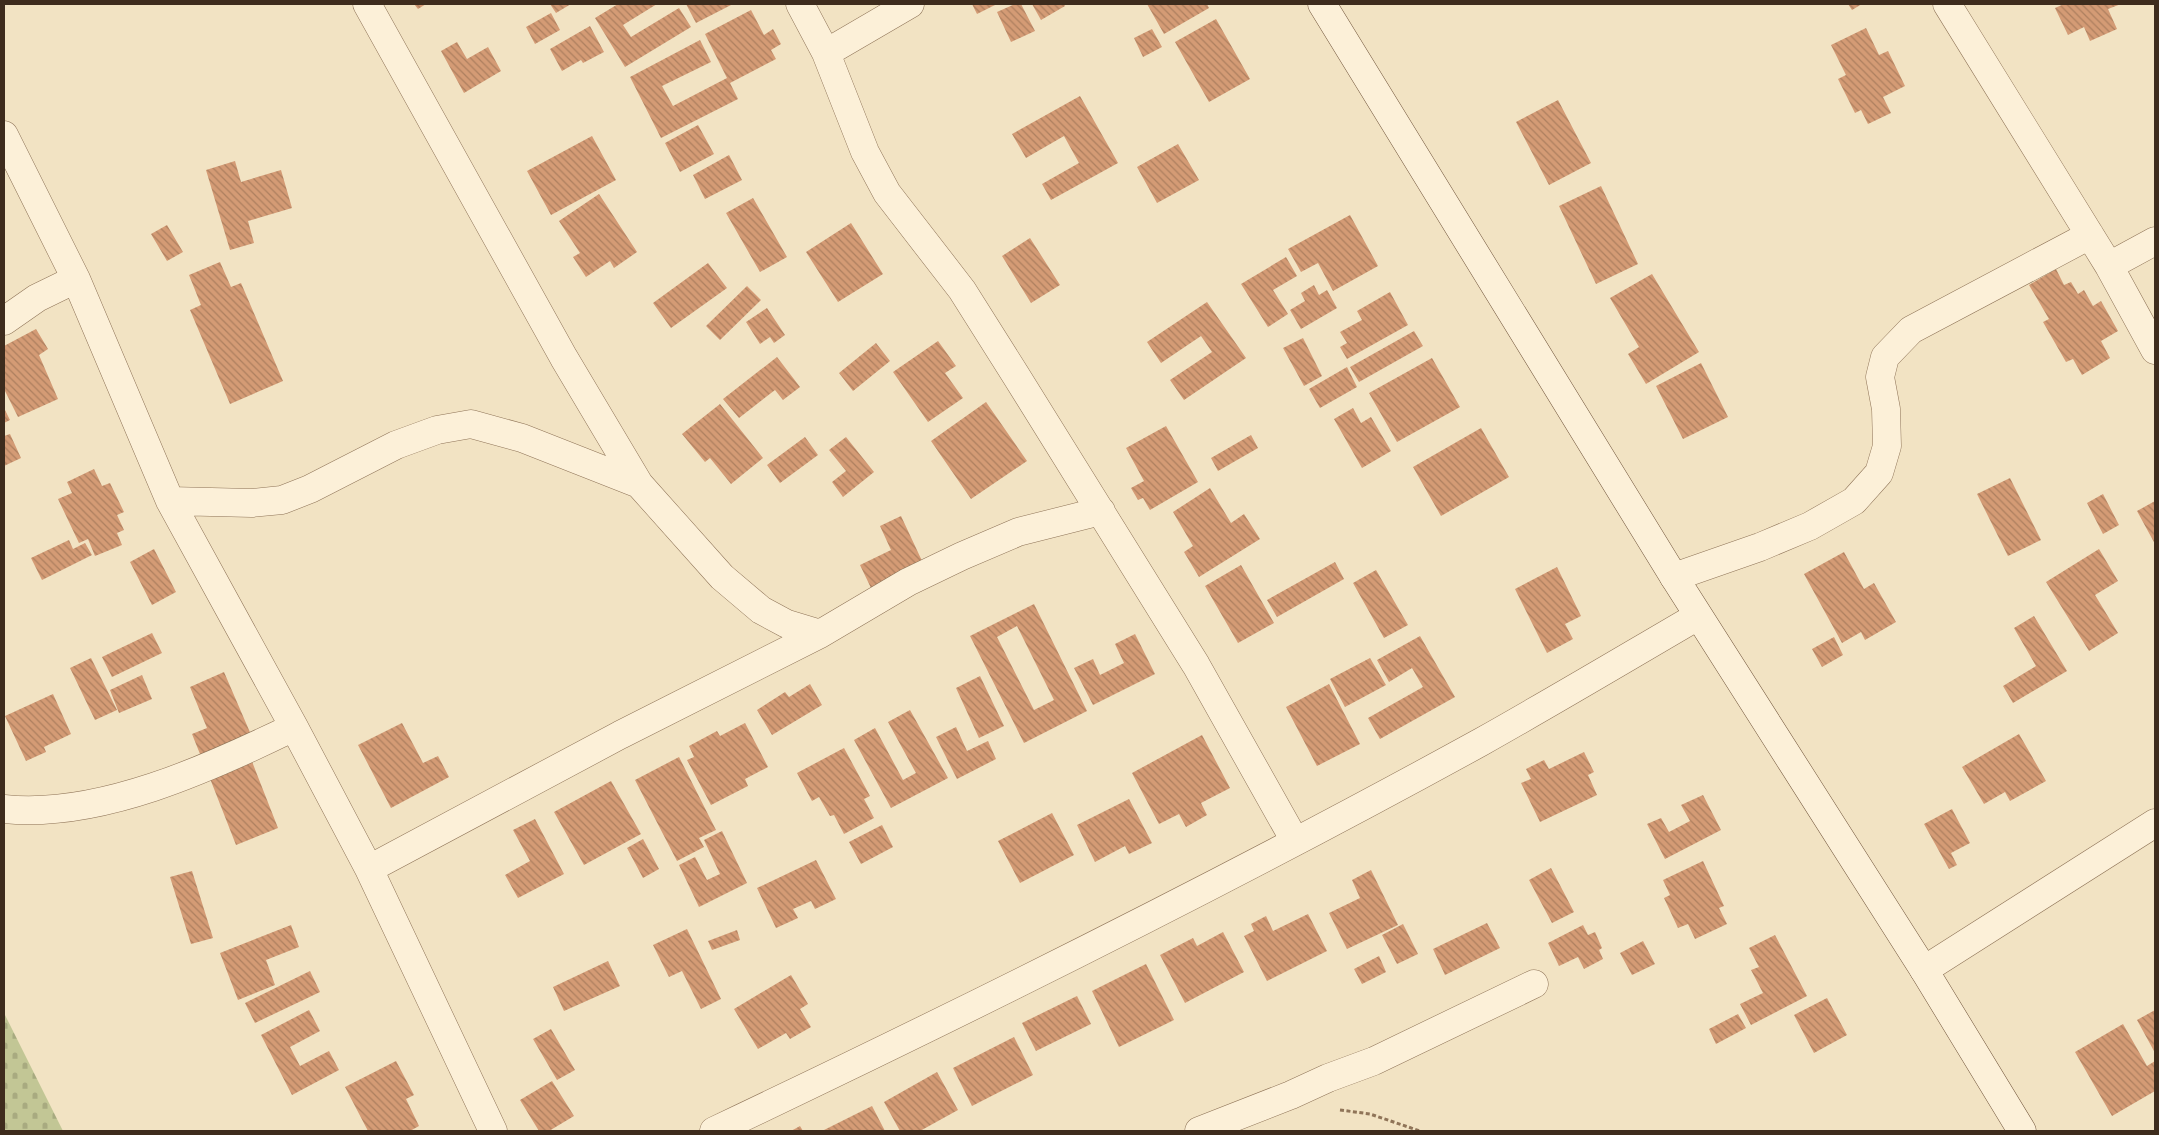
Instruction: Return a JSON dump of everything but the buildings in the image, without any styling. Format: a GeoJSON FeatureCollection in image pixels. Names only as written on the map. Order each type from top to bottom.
{"type":"FeatureCollection","features":[{"type":"Feature","properties":{"kind":"street"},"geometry":{"type":"LineString","coordinates":[[367,4],[564,358],[639,484],[722,577],[761,610],[787,624],[820,634]]}},
{"type":"Feature","properties":{"kind":"street"},"geometry":{"type":"LineString","coordinates":[[800,4],[826,53],[865,152],[887,193],[962,290],[1196,665],[1295,841]]}},
{"type":"Feature","properties":{"kind":"street"},"geometry":{"type":"LineString","coordinates":[[826,53],[908,4]]}},
{"type":"Feature","properties":{"kind":"street"},"geometry":{"type":"LineString","coordinates":[[1322,4],[1698,616],[1924,970],[2022,1131]]}},
{"type":"Feature","properties":{"kind":"street"},"geometry":{"type":"LineString","coordinates":[[1947,4],[2109,266],[2155,350]]}},
{"type":"Feature","properties":{"kind":"street"},"geometry":{"type":"LineString","coordinates":[[4,135],[76,279],[170,501],[294,727],[368,869],[493,1131]]}},
{"type":"Feature","properties":{"kind":"street"},"geometry":{"type":"LineString","coordinates":[[1674,577],[1760,547],[1810,526],[1854,501],[1879,473],[1887,446],[1886,409],[1880,377],[1885,357],[1911,330],[2090,235]]}},
{"type":"Feature","properties":{"kind":"street"},"geometry":{"type":"LineString","coordinates":[[2109,266],[2155,241]]}},
{"type":"Feature","properties":{"kind":"street"},"geometry":{"type":"LineString","coordinates":[[4,321],[37,298],[76,279]]}},
{"type":"Feature","properties":{"kind":"street"},"geometry":{"type":"LineString","coordinates":[[170,501],[252,503],[282,500],[319,485],[396,445],[437,430],[471,424],[522,438],[639,484]]}},
{"type":"Feature","properties":{"kind":"street"},"geometry":{"type":"LineString","coordinates":[[368,869],[620,735],[820,634],[908,582],[1018,532],[1101,511]]}},
{"type":"Feature","properties":{"kind":"street"},"geometry":{"type":"LineString","coordinates":[[714,1131],[961,1013],[1295,841],[1482,741],[1698,616]]}},
{"type":"Feature","properties":{"kind":"street"},"geometry":{"type":"LineString","coordinates":[[4,809],[23,811],[62,810],[120,797],[232,757],[294,727]]}},
{"type":"Feature","properties":{"kind":"street"},"geometry":{"type":"LineString","coordinates":[[1924,970],[2155,823]]}},
{"type":"Feature","properties":{"kind":"street"},"geometry":{"type":"LineString","coordinates":[[1199,1131],[1374,1061],[1534,984]]}},
{"type":"Feature","properties":{"kind":"path"},"geometry":{"type":"LineString","coordinates":[[1335,1109],[1370,1114],[1420,1131]]}},
{"type":"Feature","properties":{"kind":"green space"},"geometry":{"type":"Polygon","coordinates":[[[4,1013],[63,1131],[4,1131],[4,1013]]]}}]}
